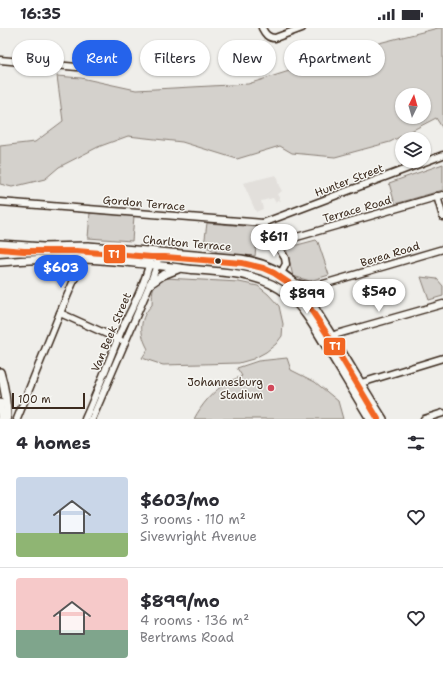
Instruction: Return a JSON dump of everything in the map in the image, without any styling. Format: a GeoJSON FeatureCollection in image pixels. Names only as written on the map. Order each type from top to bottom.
{"type":"FeatureCollection","features":[{"type":"Feature","properties":{"kind":"main road","name":"Charlton Terrace"},"geometry":{"type":"LineString","coordinates":[[0,244],[31,246],[88,246],[249,260],[265,265],[281,273],[295,283],[307,297],[383,419]]}},
{"type":"Feature","properties":{"kind":"main road"},"geometry":{"type":"LineString","coordinates":[[0,262],[83,259],[246,275],[268,282],[288,295],[301,308],[369,419]]}},
{"type":"Feature","properties":{"kind":"main road"},"geometry":{"type":"LineString","coordinates":[[150,284],[163,275],[182,268]]}},
{"type":"Feature","properties":{"kind":"main road"},"geometry":{"type":"LineString","coordinates":[[0,372],[6,393],[7,419]]}},
{"type":"Feature","properties":{"kind":"main road"},"geometry":{"type":"LineString","coordinates":[[0,403],[1,419]]}},
{"type":"Feature","properties":{"kind":"street"},"geometry":{"type":"LineString","coordinates":[[262,28],[265,34],[270,38],[275,38],[302,28]]}},
{"type":"Feature","properties":{"kind":"street"},"geometry":{"type":"LineString","coordinates":[[0,60],[72,67]]}},
{"type":"Feature","properties":{"kind":"street","name":"Hunter Street"},"geometry":{"type":"LineString","coordinates":[[263,223],[443,155]]}},
{"type":"Feature","properties":{"kind":"street"},"geometry":{"type":"LineString","coordinates":[[440,195],[443,217]]}},
{"type":"Feature","properties":{"kind":"street","name":"Terrace Road"},"geometry":{"type":"LineString","coordinates":[[276,243],[440,195]]}},
{"type":"Feature","properties":{"kind":"street","name":"Gordon Terrace"},"geometry":{"type":"LineString","coordinates":[[0,202],[263,223]]}},
{"type":"Feature","properties":{"kind":"street"},"geometry":{"type":"LineString","coordinates":[[263,223],[285,258],[286,262],[281,273]]}},
{"type":"Feature","properties":{"kind":"street","name":"Berea Road"},"geometry":{"type":"LineString","coordinates":[[295,283],[310,286],[320,285],[443,248]]}},
{"type":"Feature","properties":{"kind":"street","name":"Van Beek Street"},"geometry":{"type":"LineString","coordinates":[[84,419],[92,414],[111,376],[150,284],[155,252]]}},
{"type":"Feature","properties":{"kind":"street"},"geometry":{"type":"LineString","coordinates":[[72,259],[78,272]]}},
{"type":"Feature","properties":{"kind":"street"},"geometry":{"type":"LineString","coordinates":[[17,419],[83,259]]}},
{"type":"Feature","properties":{"kind":"street","name":"Van Beek Street"},"geometry":{"type":"LineString","coordinates":[[92,414],[104,374],[118,339],[148,271],[153,265]]}},
{"type":"Feature","properties":{"kind":"street"},"geometry":{"type":"LineString","coordinates":[[322,340],[443,304]]}},
{"type":"Feature","properties":{"kind":"street"},"geometry":{"type":"LineString","coordinates":[[60,313],[125,342]]}},
{"type":"Feature","properties":{"kind":"street"},"geometry":{"type":"LineString","coordinates":[[361,383],[443,358]]}},
{"type":"Feature","properties":{"kind":"street"},"geometry":{"type":"LineString","coordinates":[[104,374],[111,376]]}},
{"type":"Feature","properties":{"kind":"street"},"geometry":{"type":"LineString","coordinates":[[424,419],[443,413]]}},
{"type":"Feature","properties":{"kind":"shaded area"},"geometry":{"type":"Polygon","coordinates":[[[443,28],[443,129],[436,118],[431,121],[431,88],[395,88],[395,124],[424,124],[409,132],[395,132],[395,139],[390,142],[335,157],[292,153],[280,146],[237,159],[182,142],[128,136],[98,147],[59,167],[45,179],[12,187],[0,184],[0,146],[35,142],[63,121],[57,76],[81,78],[136,90],[248,84],[284,73],[284,76],[385,76],[385,41],[443,28]]]}},
{"type":"Feature","properties":{"kind":"shaded area"},"geometry":{"type":"Polygon","coordinates":[[[443,164],[443,190],[395,204],[389,183],[443,164]]]}},
{"type":"Feature","properties":{"kind":"shaded area"},"geometry":{"type":"Polygon","coordinates":[[[276,175],[282,191],[277,194],[281,201],[277,200],[276,203],[273,198],[261,201],[263,209],[256,212],[243,183],[276,175]]]}},
{"type":"Feature","properties":{"kind":"shaded area"},"geometry":{"type":"Polygon","coordinates":[[[90,213],[134,216],[132,241],[88,238],[90,213]]]}},
{"type":"Feature","properties":{"kind":"shaded area"},"geometry":{"type":"Polygon","coordinates":[[[207,223],[258,227],[255,256],[219,253],[204,246],[207,223]]]}},
{"type":"Feature","properties":{"kind":"shaded area"},"geometry":{"type":"Polygon","coordinates":[[[316,240],[329,275],[310,281],[293,276],[286,248],[316,240]]]}},
{"type":"Feature","properties":{"kind":"shaded area"},"geometry":{"type":"Polygon","coordinates":[[[421,277],[437,279],[443,286],[443,296],[429,300],[421,277]]]}},
{"type":"Feature","properties":{"kind":"shaded area"},"geometry":{"type":"Polygon","coordinates":[[[165,278],[239,282],[258,286],[279,306],[283,324],[282,336],[276,344],[266,352],[253,359],[239,363],[163,365],[142,358],[148,349],[143,337],[143,320],[152,305],[153,289],[157,283],[165,278]]]}},
{"type":"Feature","properties":{"kind":"shaded area","name":"Johannesburg Stadium"},"geometry":{"type":"Polygon","coordinates":[[[287,358],[291,370],[315,382],[338,401],[343,419],[194,419],[204,403],[217,389],[242,376],[237,368],[258,361],[287,358]]]}},
{"type":"Feature","properties":{"kind":"transit line","name":"T1"},"geometry":{"type":"LineString","coordinates":[[0,249],[24,251],[76,251],[165,257],[242,263],[263,268],[289,283],[304,299],[329,337],[378,419]]}},
{"type":"Feature","properties":{"kind":"place","name":"Johannesburg Stadium"},"geometry":{"type":"Point","coordinates":[271,388]}}]}
